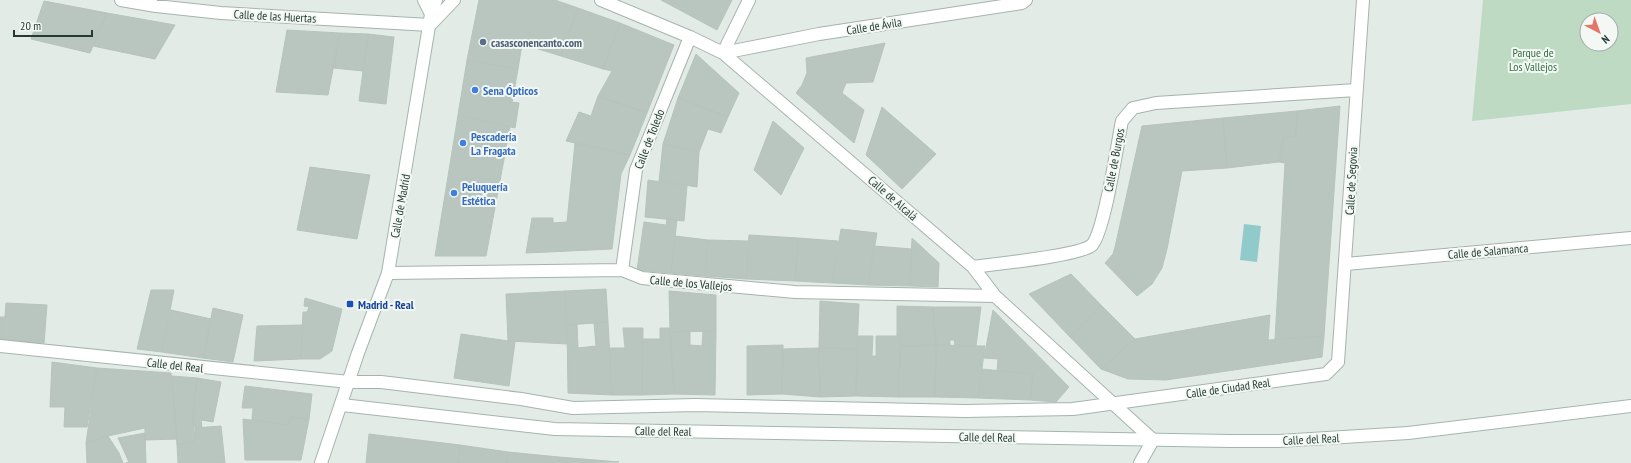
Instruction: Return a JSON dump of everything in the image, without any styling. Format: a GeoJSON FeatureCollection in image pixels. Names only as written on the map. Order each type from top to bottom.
{"type":"FeatureCollection","features":[{"type":"Feature","properties":{"kind":"street","name":"Calle de las Huertas"},"geometry":{"type":"LineString","coordinates":[[121,0],[156,6],[221,13],[431,19]]}},
{"type":"Feature","properties":{"kind":"street"},"geometry":{"type":"LineString","coordinates":[[424,0],[431,19],[454,0]]}},
{"type":"Feature","properties":{"kind":"street","name":"Calle de Madrid"},"geometry":{"type":"LineString","coordinates":[[321,463],[388,273],[431,19],[436,0]]}},
{"type":"Feature","properties":{"kind":"street","name":"Calle de Alcalá"},"geometry":{"type":"LineString","coordinates":[[601,0],[690,37],[723,54],[973,267],[995,296],[1153,440]]}},
{"type":"Feature","properties":{"kind":"street"},"geometry":{"type":"LineString","coordinates":[[723,54],[749,0]]}},
{"type":"Feature","properties":{"kind":"street","name":"Calle de Ávila"},"geometry":{"type":"LineString","coordinates":[[723,54],[819,34],[1022,3],[1026,0]]}},
{"type":"Feature","properties":{"kind":"street","name":"Calle de Segovia"},"geometry":{"type":"LineString","coordinates":[[1338,362],[1346,264],[1356,90],[1363,0]]}},
{"type":"Feature","properties":{"kind":"street","name":"Calle de Toledo"},"geometry":{"type":"LineString","coordinates":[[622,270],[636,170],[690,37]]}},
{"type":"Feature","properties":{"kind":"street","name":"Calle de Burgos"},"geometry":{"type":"LineString","coordinates":[[973,267],[1074,253],[1092,245],[1101,226],[1122,121],[1133,108],[1156,103],[1356,90]]}},
{"type":"Feature","properties":{"kind":"street","name":"Calle de Salamanca"},"geometry":{"type":"LineString","coordinates":[[1346,264],[1631,238]]}},
{"type":"Feature","properties":{"kind":"street","name":"Calle de los Vallejos"},"geometry":{"type":"LineString","coordinates":[[388,273],[622,270],[642,278],[795,292],[995,296]]}},
{"type":"Feature","properties":{"kind":"street","name":"Calle del Real"},"geometry":{"type":"LineString","coordinates":[[0,346],[349,382],[381,382],[573,408],[695,405],[965,411],[1073,409],[1113,404]]}},
{"type":"Feature","properties":{"kind":"street","name":"Calle de Ciudad Real"},"geometry":{"type":"LineString","coordinates":[[1113,404],[1326,374],[1338,362]]}},
{"type":"Feature","properties":{"kind":"street","name":"Calle del Real"},"geometry":{"type":"LineString","coordinates":[[342,405],[555,430],[1153,440],[1279,440],[1408,433],[1631,406]]}},
{"type":"Feature","properties":{"kind":"street"},"geometry":{"type":"LineString","coordinates":[[1140,463],[1153,440]]}},
{"type":"Feature","properties":{"kind":"green space","name":"Parque de Los Vallejos"},"geometry":{"type":"Polygon","coordinates":[[[1483,0],[1631,0],[1631,104],[1472,121],[1483,0]]]}},
{"type":"Feature","properties":{"kind":"water"},"geometry":{"type":"Polygon","coordinates":[[[1244,224],[1261,226],[1257,262],[1240,260],[1244,224]]]}},
{"type":"Feature","properties":{"kind":"building"},"geometry":{"type":"Polygon","coordinates":[[[479,0],[555,0],[578,8],[561,56],[522,44],[518,69],[467,60],[479,0]]]}},
{"type":"Feature","properties":{"kind":"building"},"geometry":{"type":"Polygon","coordinates":[[[661,0],[732,0],[717,30],[661,0]]]}},
{"type":"Feature","properties":{"kind":"building"},"geometry":{"type":"Polygon","coordinates":[[[44,1],[107,13],[90,53],[31,39],[44,1]]]}},
{"type":"Feature","properties":{"kind":"building"},"geometry":{"type":"Polygon","coordinates":[[[578,8],[620,23],[603,69],[561,56],[578,8]]]}},
{"type":"Feature","properties":{"kind":"building"},"geometry":{"type":"Polygon","coordinates":[[[107,13],[175,25],[155,59],[93,46],[107,13]]]}},
{"type":"Feature","properties":{"kind":"building"},"geometry":{"type":"Polygon","coordinates":[[[620,23],[674,45],[647,113],[598,96],[612,71],[603,69],[620,23]]]}},
{"type":"Feature","properties":{"kind":"building"},"geometry":{"type":"Polygon","coordinates":[[[287,30],[340,33],[328,95],[276,92],[287,30]]]}},
{"type":"Feature","properties":{"kind":"building"},"geometry":{"type":"Polygon","coordinates":[[[340,33],[368,34],[363,71],[333,68],[340,33]]]}},
{"type":"Feature","properties":{"kind":"building"},"geometry":{"type":"Polygon","coordinates":[[[368,34],[394,37],[386,104],[359,101],[368,34]]]}},
{"type":"Feature","properties":{"kind":"building"},"geometry":{"type":"Polygon","coordinates":[[[885,43],[873,82],[846,83],[842,93],[864,110],[854,143],[796,93],[802,85],[807,73],[806,58],[885,43]]]}},
{"type":"Feature","properties":{"kind":"building"},"geometry":{"type":"Polygon","coordinates":[[[696,54],[739,93],[728,117],[678,98],[696,54]]]}},
{"type":"Feature","properties":{"kind":"building"},"geometry":{"type":"Polygon","coordinates":[[[467,60],[518,69],[512,102],[519,103],[515,128],[458,115],[467,60]]]}},
{"type":"Feature","properties":{"kind":"building"},"geometry":{"type":"Polygon","coordinates":[[[598,96],[647,113],[630,155],[566,141],[579,112],[591,116],[598,96]]]}},
{"type":"Feature","properties":{"kind":"building"},"geometry":{"type":"Polygon","coordinates":[[[678,98],[728,117],[721,133],[708,129],[699,152],[663,144],[678,98]]]}},
{"type":"Feature","properties":{"kind":"building"},"geometry":{"type":"Polygon","coordinates":[[[1340,106],[1324,336],[1275,339],[1285,163],[1279,162],[1284,136],[1296,136],[1297,111],[1340,106]]]}},
{"type":"Feature","properties":{"kind":"building"},"geometry":{"type":"Polygon","coordinates":[[[882,107],[936,154],[902,189],[866,155],[882,107]]]}},
{"type":"Feature","properties":{"kind":"building"},"geometry":{"type":"Polygon","coordinates":[[[1297,111],[1296,136],[1284,136],[1279,162],[1227,168],[1223,118],[1297,111]]]}},
{"type":"Feature","properties":{"kind":"building"},"geometry":{"type":"Polygon","coordinates":[[[458,115],[510,127],[486,256],[435,256],[458,115]]]}},
{"type":"Feature","properties":{"kind":"building"},"geometry":{"type":"Polygon","coordinates":[[[1223,118],[1227,168],[1182,171],[1162,268],[1152,284],[1137,296],[1105,263],[1113,254],[1115,247],[1142,126],[1223,118]]]}},
{"type":"Feature","properties":{"kind":"building"},"geometry":{"type":"Polygon","coordinates":[[[773,121],[804,148],[781,195],[754,170],[773,121]]]}},
{"type":"Feature","properties":{"kind":"building"},"geometry":{"type":"Polygon","coordinates":[[[575,143],[630,155],[621,174],[612,249],[526,253],[532,218],[553,218],[553,223],[567,222],[575,143]]]}},
{"type":"Feature","properties":{"kind":"building"},"geometry":{"type":"Polygon","coordinates":[[[663,144],[699,152],[697,187],[659,181],[663,144]]]}},
{"type":"Feature","properties":{"kind":"building"},"geometry":{"type":"Polygon","coordinates":[[[310,167],[370,175],[357,239],[297,230],[310,167]]]}},
{"type":"Feature","properties":{"kind":"building"},"geometry":{"type":"Polygon","coordinates":[[[648,180],[687,186],[684,221],[645,217],[648,180]]]}},
{"type":"Feature","properties":{"kind":"building"},"geometry":{"type":"Polygon","coordinates":[[[667,218],[677,220],[671,273],[637,270],[644,222],[666,225],[667,218]]]}},
{"type":"Feature","properties":{"kind":"building"},"geometry":{"type":"Polygon","coordinates":[[[841,229],[877,233],[868,285],[832,283],[841,229]]]}},
{"type":"Feature","properties":{"kind":"building"},"geometry":{"type":"Polygon","coordinates":[[[749,235],[798,238],[795,281],[746,279],[749,235]]]}},
{"type":"Feature","properties":{"kind":"building"},"geometry":{"type":"Polygon","coordinates":[[[675,236],[708,240],[705,276],[671,273],[675,236]]]}},
{"type":"Feature","properties":{"kind":"building"},"geometry":{"type":"Polygon","coordinates":[[[798,238],[838,241],[832,283],[795,281],[798,238]]]}},
{"type":"Feature","properties":{"kind":"building"},"geometry":{"type":"Polygon","coordinates":[[[912,238],[939,263],[938,287],[910,286],[912,238]]]}},
{"type":"Feature","properties":{"kind":"building"},"geometry":{"type":"Polygon","coordinates":[[[708,240],[748,241],[746,279],[705,276],[708,240]]]}},
{"type":"Feature","properties":{"kind":"building"},"geometry":{"type":"Polygon","coordinates":[[[874,246],[912,249],[910,286],[868,285],[874,246]]]}},
{"type":"Feature","properties":{"kind":"building"},"geometry":{"type":"Polygon","coordinates":[[[1071,274],[1101,305],[1070,337],[1029,294],[1071,274]]]}},
{"type":"Feature","properties":{"kind":"building"},"geometry":{"type":"Polygon","coordinates":[[[606,289],[608,322],[567,325],[565,291],[606,289]]]}},
{"type":"Feature","properties":{"kind":"building"},"geometry":{"type":"Polygon","coordinates":[[[151,290],[174,290],[162,352],[137,349],[151,290]]]}},
{"type":"Feature","properties":{"kind":"building"},"geometry":{"type":"Polygon","coordinates":[[[565,291],[567,344],[508,341],[506,294],[565,291]]]}},
{"type":"Feature","properties":{"kind":"building"},"geometry":{"type":"Polygon","coordinates":[[[669,291],[716,295],[716,331],[670,332],[669,291]]]}},
{"type":"Feature","properties":{"kind":"building"},"geometry":{"type":"Polygon","coordinates":[[[305,298],[342,309],[332,351],[320,359],[301,359],[303,312],[307,312],[309,307],[304,306],[305,298]]]}},
{"type":"Feature","properties":{"kind":"building"},"geometry":{"type":"Polygon","coordinates":[[[820,301],[859,304],[857,349],[819,348],[820,301]]]}},
{"type":"Feature","properties":{"kind":"building"},"geometry":{"type":"Polygon","coordinates":[[[6,303],[47,305],[44,343],[0,341],[0,317],[5,317],[6,303]]]}},
{"type":"Feature","properties":{"kind":"building"},"geometry":{"type":"Polygon","coordinates":[[[1101,305],[1135,339],[1101,369],[1070,337],[1101,305]]]}},
{"type":"Feature","properties":{"kind":"building"},"geometry":{"type":"Polygon","coordinates":[[[897,306],[933,307],[936,345],[900,346],[900,336],[897,336],[897,306]]]}},
{"type":"Feature","properties":{"kind":"building"},"geometry":{"type":"Polygon","coordinates":[[[933,307],[981,307],[976,346],[955,346],[954,340],[950,340],[950,345],[936,345],[933,307]]]}},
{"type":"Feature","properties":{"kind":"building"},"geometry":{"type":"Polygon","coordinates":[[[213,308],[243,315],[233,362],[203,358],[213,308]]]}},
{"type":"Feature","properties":{"kind":"building"},"geometry":{"type":"Polygon","coordinates":[[[171,310],[211,319],[203,358],[162,352],[171,310]]]}},
{"type":"Feature","properties":{"kind":"building"},"geometry":{"type":"Polygon","coordinates":[[[993,310],[1069,387],[1056,402],[1030,400],[1033,374],[997,371],[998,359],[984,358],[993,310]]]}},
{"type":"Feature","properties":{"kind":"building"},"geometry":{"type":"Polygon","coordinates":[[[1270,315],[1268,340],[1324,336],[1322,357],[1166,380],[1128,379],[1101,369],[1135,339],[1270,315]]]}},
{"type":"Feature","properties":{"kind":"building"},"geometry":{"type":"Polygon","coordinates":[[[608,322],[612,395],[568,393],[567,325],[577,324],[578,348],[596,346],[594,323],[608,322]]]}},
{"type":"Feature","properties":{"kind":"building"},"geometry":{"type":"Polygon","coordinates":[[[302,325],[301,359],[254,361],[257,326],[302,325]]]}},
{"type":"Feature","properties":{"kind":"building"},"geometry":{"type":"Polygon","coordinates":[[[623,328],[643,328],[642,395],[612,395],[609,348],[625,348],[623,328]]]}},
{"type":"Feature","properties":{"kind":"building"},"geometry":{"type":"Polygon","coordinates":[[[660,328],[670,328],[674,394],[642,395],[643,339],[660,339],[660,328]]]}},
{"type":"Feature","properties":{"kind":"building"},"geometry":{"type":"Polygon","coordinates":[[[690,331],[690,345],[702,346],[703,331],[716,331],[715,395],[674,394],[670,332],[690,331]]]}},
{"type":"Feature","properties":{"kind":"building"},"geometry":{"type":"Polygon","coordinates":[[[461,334],[515,342],[509,386],[454,378],[461,334]]]}},
{"type":"Feature","properties":{"kind":"building"},"geometry":{"type":"Polygon","coordinates":[[[858,336],[873,336],[872,356],[876,356],[876,336],[900,336],[899,397],[856,396],[858,336]]]}},
{"type":"Feature","properties":{"kind":"building"},"geometry":{"type":"Polygon","coordinates":[[[783,345],[782,394],[747,395],[747,346],[783,345]]]}},
{"type":"Feature","properties":{"kind":"building"},"geometry":{"type":"Polygon","coordinates":[[[936,345],[935,397],[899,397],[900,346],[936,345]]]}},
{"type":"Feature","properties":{"kind":"building"},"geometry":{"type":"Polygon","coordinates":[[[936,345],[985,346],[978,398],[935,397],[936,345]]]}},
{"type":"Feature","properties":{"kind":"building"},"geometry":{"type":"Polygon","coordinates":[[[819,348],[820,397],[782,394],[783,349],[819,348]]]}},
{"type":"Feature","properties":{"kind":"building"},"geometry":{"type":"Polygon","coordinates":[[[819,348],[857,349],[856,396],[820,397],[819,348]]]}},
{"type":"Feature","properties":{"kind":"building"},"geometry":{"type":"Polygon","coordinates":[[[52,362],[97,368],[87,427],[64,427],[65,407],[50,407],[52,362]]]}},
{"type":"Feature","properties":{"kind":"building"},"geometry":{"type":"Polygon","coordinates":[[[97,368],[171,373],[177,439],[145,440],[145,428],[108,436],[86,443],[97,368]]]}},
{"type":"Feature","properties":{"kind":"building"},"geometry":{"type":"Polygon","coordinates":[[[982,369],[1033,374],[1030,400],[978,398],[982,369]]]}},
{"type":"Feature","properties":{"kind":"building"},"geometry":{"type":"Polygon","coordinates":[[[172,376],[197,378],[193,418],[195,441],[177,445],[172,376]]]}},
{"type":"Feature","properties":{"kind":"building"},"geometry":{"type":"Polygon","coordinates":[[[197,378],[221,382],[213,422],[201,420],[202,428],[195,428],[193,418],[197,378]]]}},
{"type":"Feature","properties":{"kind":"building"},"geometry":{"type":"Polygon","coordinates":[[[245,386],[312,394],[309,419],[290,417],[289,425],[252,420],[253,408],[242,408],[245,386]]]}},
{"type":"Feature","properties":{"kind":"building"},"geometry":{"type":"Polygon","coordinates":[[[290,417],[309,419],[301,460],[245,460],[243,419],[289,425],[290,417]]]}},
{"type":"Feature","properties":{"kind":"building"},"geometry":{"type":"Polygon","coordinates":[[[221,426],[225,463],[178,463],[177,445],[195,441],[195,428],[221,426]]]}},
{"type":"Feature","properties":{"kind":"building"},"geometry":{"type":"Polygon","coordinates":[[[145,433],[146,463],[126,463],[129,462],[118,438],[145,433]]]}},
{"type":"Feature","properties":{"kind":"building"},"geometry":{"type":"Polygon","coordinates":[[[369,434],[460,445],[458,463],[366,463],[369,434]]]}},
{"type":"Feature","properties":{"kind":"building"},"geometry":{"type":"Polygon","coordinates":[[[108,436],[119,453],[123,463],[87,463],[86,443],[108,436]]]}},
{"type":"Feature","properties":{"kind":"building"},"geometry":{"type":"Polygon","coordinates":[[[460,445],[508,452],[506,463],[458,463],[460,445]]]}},
{"type":"Feature","properties":{"kind":"building"},"geometry":{"type":"Polygon","coordinates":[[[508,452],[559,457],[559,463],[506,463],[508,452]]]}},
{"type":"Feature","properties":{"kind":"building"},"geometry":{"type":"Polygon","coordinates":[[[559,457],[619,462],[559,463],[559,457]]]}},
{"type":"Feature","properties":{"kind":"place","name":"casasconencanto.com"},"geometry":{"type":"Point","coordinates":[483,42]}},
{"type":"Feature","properties":{"kind":"place","name":"Sena Ópticos"},"geometry":{"type":"Point","coordinates":[475,90]}},
{"type":"Feature","properties":{"kind":"place","name":"Pescadería La Fragata"},"geometry":{"type":"Point","coordinates":[463,143]}},
{"type":"Feature","properties":{"kind":"place","name":"Peluquería Estética"},"geometry":{"type":"Point","coordinates":[454,193]}},
{"type":"Feature","properties":{"kind":"place","name":"Madrid - Real"},"geometry":{"type":"Point","coordinates":[350,304]}}]}
